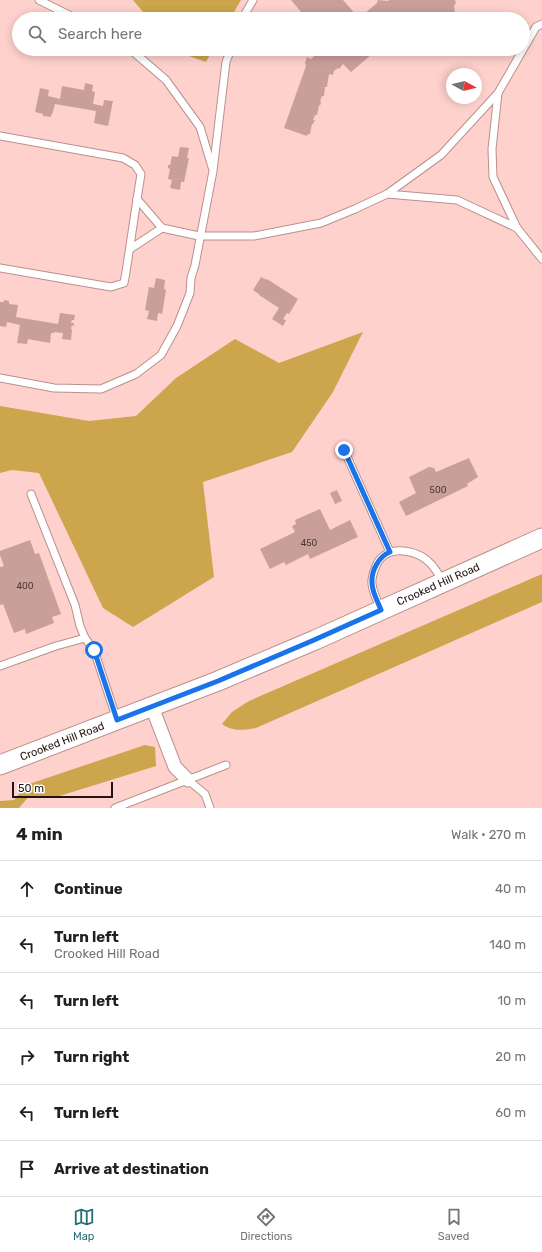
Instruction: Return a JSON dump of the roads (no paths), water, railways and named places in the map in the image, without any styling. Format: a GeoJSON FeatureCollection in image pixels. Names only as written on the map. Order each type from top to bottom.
{"type":"FeatureCollection","features":[{"type":"Feature","properties":{"kind":"main road","name":"Crooked Hill Road"},"geometry":{"type":"LineString","coordinates":[[0,765],[218,681],[314,640],[542,538]]}},
{"type":"Feature","properties":{"kind":"street"},"geometry":{"type":"LineString","coordinates":[[152,706],[176,767],[188,780]]}},
{"type":"Feature","properties":{"kind":"lane"},"geometry":{"type":"LineString","coordinates":[[39,0],[64,12]]}},
{"type":"Feature","properties":{"kind":"lane"},"geometry":{"type":"LineString","coordinates":[[246,12],[253,0]]}},
{"type":"Feature","properties":{"kind":"lane"},"geometry":{"type":"LineString","coordinates":[[530,37],[536,27],[542,24]]}},
{"type":"Feature","properties":{"kind":"lane"},"geometry":{"type":"LineString","coordinates":[[138,56],[166,80],[200,127],[213,171]]}},
{"type":"Feature","properties":{"kind":"lane"},"geometry":{"type":"LineString","coordinates":[[0,378],[54,388],[101,389],[136,374],[161,354],[177,326],[190,293],[191,278],[213,171],[228,56]]}},
{"type":"Feature","properties":{"kind":"lane"},"geometry":{"type":"LineString","coordinates":[[136,199],[162,228],[199,236],[254,236],[321,223],[356,209],[386,194],[441,155],[498,93],[519,56]]}},
{"type":"Feature","properties":{"kind":"lane"},"geometry":{"type":"LineString","coordinates":[[498,93],[492,149],[493,177],[517,228],[542,259]]}},
{"type":"Feature","properties":{"kind":"lane"},"geometry":{"type":"LineString","coordinates":[[0,136],[123,158],[136,164],[141,174],[124,283],[112,287],[0,268]]}},
{"type":"Feature","properties":{"kind":"lane"},"geometry":{"type":"LineString","coordinates":[[386,194],[457,200],[517,228]]}},
{"type":"Feature","properties":{"kind":"lane"},"geometry":{"type":"LineString","coordinates":[[130,249],[162,228]]}},
{"type":"Feature","properties":{"kind":"lane"},"geometry":{"type":"LineString","coordinates":[[344,450],[390,552]]}},
{"type":"Feature","properties":{"kind":"lane"},"geometry":{"type":"LineString","coordinates":[[31,494],[75,605],[80,626],[85,638],[94,650],[117,720]]}},
{"type":"Feature","properties":{"kind":"lane"},"geometry":{"type":"LineString","coordinates":[[381,610],[372,583],[374,570],[380,559],[390,552],[406,551],[415,553],[424,558],[431,564],[443,582]]}},
{"type":"Feature","properties":{"kind":"lane"},"geometry":{"type":"LineString","coordinates":[[0,666],[56,646],[85,638]]}},
{"type":"Feature","properties":{"kind":"lane"},"geometry":{"type":"LineString","coordinates":[[115,808],[226,765]]}},
{"type":"Feature","properties":{"kind":"lane"},"geometry":{"type":"LineString","coordinates":[[188,780],[205,794],[210,808]]}}]}
